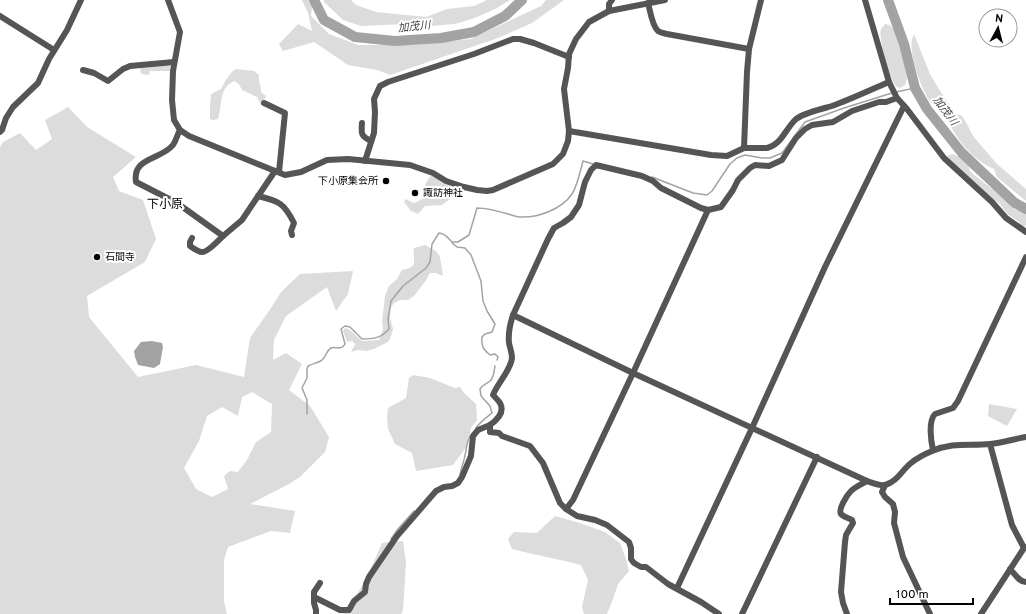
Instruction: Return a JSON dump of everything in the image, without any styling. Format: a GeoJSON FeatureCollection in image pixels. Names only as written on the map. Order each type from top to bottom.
{"type":"FeatureCollection","features":[{"type":"Feature","properties":{"kind":"street"},"geometry":{"type":"LineString","coordinates":[[0,132],[13,107],[38,83],[54,50],[62,40],[81,0]]}},
{"type":"Feature","properties":{"kind":"street"},"geometry":{"type":"LineString","coordinates":[[168,0],[180,32],[174,62],[172,100],[174,120],[180,130],[189,136],[285,174],[301,172],[327,160],[348,159],[410,165],[433,173],[446,181],[477,190],[487,191],[493,190],[553,164],[563,154],[568,141],[569,131],[564,89],[569,54],[576,39],[589,22],[609,11],[665,0]]}},
{"type":"Feature","properties":{"kind":"street"},"geometry":{"type":"LineString","coordinates":[[609,11],[609,4],[612,0]]}},
{"type":"Feature","properties":{"kind":"street"},"geometry":{"type":"LineString","coordinates":[[744,148],[749,49],[761,0]]}},
{"type":"Feature","properties":{"kind":"street"},"geometry":{"type":"LineString","coordinates":[[865,0],[889,82],[896,97],[944,158],[992,202],[1006,218],[1026,232]]}},
{"type":"Feature","properties":{"kind":"street"},"geometry":{"type":"LineString","coordinates":[[648,3],[654,26],[660,32],[749,49]]}},
{"type":"Feature","properties":{"kind":"street"},"geometry":{"type":"LineString","coordinates":[[0,16],[54,50]]}},
{"type":"Feature","properties":{"kind":"street"},"geometry":{"type":"LineString","coordinates":[[365,161],[374,133],[374,99],[380,86],[513,40],[520,39],[534,43],[569,57]]}},
{"type":"Feature","properties":{"kind":"street"},"geometry":{"type":"LineString","coordinates":[[83,70],[94,72],[108,81],[123,69],[130,66],[174,62]]}},
{"type":"Feature","properties":{"kind":"street"},"geometry":{"type":"LineString","coordinates":[[569,131],[712,155],[727,156],[744,148],[770,147],[779,141],[796,119],[811,112],[832,106],[889,82]]}},
{"type":"Feature","properties":{"kind":"street"},"geometry":{"type":"LineString","coordinates":[[314,596],[340,610],[349,610],[354,601],[365,592],[366,584],[369,578],[397,536],[436,492],[444,487],[452,486],[458,483],[462,477],[471,456],[473,436],[478,430],[496,421],[500,415],[501,404],[494,395],[495,389],[500,384],[512,359],[509,341],[509,327],[513,315],[554,228],[571,217],[579,205],[585,182],[591,170],[596,165],[642,176],[688,202],[708,210],[720,207],[733,190],[738,180],[750,168],[755,165],[769,166],[782,160],[796,138],[805,128],[812,125],[833,122],[852,111],[879,102],[886,102],[896,97]]}},
{"type":"Feature","properties":{"kind":"street"},"geometry":{"type":"LineString","coordinates":[[192,238],[190,246],[202,252],[207,250],[242,220],[258,196],[277,172],[285,113],[264,103]]}},
{"type":"Feature","properties":{"kind":"street"},"geometry":{"type":"LineString","coordinates":[[677,588],[825,267],[904,106]]}},
{"type":"Feature","properties":{"kind":"street"},"geometry":{"type":"LineString","coordinates":[[362,123],[362,133],[371,141]]}},
{"type":"Feature","properties":{"kind":"street"},"geometry":{"type":"LineString","coordinates":[[180,130],[173,144],[165,151],[141,164],[134,176],[136,182],[177,203],[223,236]]}},
{"type":"Feature","properties":{"kind":"street"},"geometry":{"type":"LineString","coordinates":[[258,196],[273,200],[284,206],[294,223],[291,231],[292,235]]}},
{"type":"Feature","properties":{"kind":"street"},"geometry":{"type":"LineString","coordinates":[[566,509],[573,500],[708,210]]}},
{"type":"Feature","properties":{"kind":"street"},"geometry":{"type":"LineString","coordinates":[[934,450],[931,442],[931,422],[933,416],[953,408],[958,402],[1026,257]]}},
{"type":"Feature","properties":{"kind":"street"},"geometry":{"type":"LineString","coordinates":[[513,315],[633,373],[868,481],[885,485],[892,482],[910,464],[934,450],[956,444],[990,444],[1026,437]]}},
{"type":"Feature","properties":{"kind":"street"},"geometry":{"type":"LineString","coordinates":[[490,425],[490,432],[499,433],[502,436],[530,446],[543,463],[560,503],[566,509],[577,516],[608,525],[629,542],[631,548],[631,558],[634,563],[641,567],[646,567],[668,584],[719,614]]}},
{"type":"Feature","properties":{"kind":"street"},"geometry":{"type":"LineString","coordinates":[[981,614],[1025,548],[1012,525],[990,444]]}},
{"type":"Feature","properties":{"kind":"street"},"geometry":{"type":"LineString","coordinates":[[742,614],[817,457]]}},
{"type":"Feature","properties":{"kind":"street"},"geometry":{"type":"LineString","coordinates":[[847,614],[841,592],[846,536],[853,523],[852,520],[842,515],[840,509],[844,500],[851,491],[868,481]]}},
{"type":"Feature","properties":{"kind":"street"},"geometry":{"type":"LineString","coordinates":[[885,485],[882,492],[885,498],[893,504],[895,512],[894,523],[904,557],[930,614]]}},
{"type":"Feature","properties":{"kind":"street"},"geometry":{"type":"LineString","coordinates":[[1010,569],[1021,581],[1026,582]]}},
{"type":"Feature","properties":{"kind":"street"},"geometry":{"type":"LineString","coordinates":[[316,614],[314,592],[320,583]]}},
{"type":"Feature","properties":{"kind":"shaded area"},"geometry":{"type":"Polygon","coordinates":[[[302,0],[309,0],[312,6],[311,16],[329,34],[358,45],[410,45],[471,39],[541,6],[546,0],[564,0],[532,23],[498,38],[390,75],[377,70],[348,65],[314,42],[283,51],[279,44],[298,24],[312,31],[308,13],[302,0]]]}},
{"type":"Feature","properties":{"kind":"shaded area"},"geometry":{"type":"Polygon","coordinates":[[[324,0],[351,0],[356,5],[376,12],[426,17],[447,9],[474,6],[487,0],[510,0],[475,18],[455,24],[431,26],[404,24],[361,26],[343,20],[324,2],[324,0]]]}},
{"type":"Feature","properties":{"kind":"shaded area"},"geometry":{"type":"Polygon","coordinates":[[[885,24],[890,25],[896,32],[900,43],[907,78],[905,85],[900,88],[895,85],[890,74],[881,40],[881,29],[885,24]]]}},
{"type":"Feature","properties":{"kind":"shaded area"},"geometry":{"type":"Polygon","coordinates":[[[914,34],[930,74],[940,91],[955,113],[962,116],[973,136],[997,164],[1026,189],[1026,201],[997,177],[994,169],[982,163],[967,149],[958,138],[945,116],[930,101],[916,71],[912,54],[912,39],[914,34]]]}},
{"type":"Feature","properties":{"kind":"shaded area"},"geometry":{"type":"Polygon","coordinates":[[[170,64],[170,71],[150,71],[149,75],[141,74],[140,67],[170,64]]]}},
{"type":"Feature","properties":{"kind":"shaded area"},"geometry":{"type":"Polygon","coordinates":[[[236,69],[254,71],[259,75],[261,92],[266,96],[265,98],[260,103],[257,97],[242,90],[234,81],[225,88],[218,119],[210,119],[211,94],[221,89],[229,75],[236,69]]]}},
{"type":"Feature","properties":{"kind":"shaded area"},"geometry":{"type":"Polygon","coordinates":[[[68,107],[87,127],[136,157],[113,177],[119,191],[143,200],[156,239],[145,262],[87,296],[89,317],[138,377],[196,365],[244,377],[250,338],[281,292],[300,274],[353,271],[348,294],[336,311],[327,287],[286,316],[274,340],[273,360],[286,353],[302,364],[289,390],[310,406],[329,437],[325,452],[300,477],[250,504],[295,511],[290,533],[271,531],[228,547],[224,560],[224,601],[227,614],[0,614],[0,147],[3,142],[20,133],[36,150],[52,139],[45,120],[68,107]],[[252,392],[242,397],[238,416],[222,407],[207,416],[199,441],[184,468],[196,489],[212,497],[228,489],[224,476],[230,471],[238,472],[247,460],[256,442],[271,432],[272,404],[252,392]]]}},
{"type":"Feature","properties":{"kind":"shaded area"},"geometry":{"type":"Polygon","coordinates":[[[953,154],[966,160],[970,171],[992,189],[995,188],[1012,207],[1016,210],[1026,212],[1026,225],[1023,227],[1018,221],[1007,214],[1000,204],[948,158],[948,155],[953,154]]]}},
{"type":"Feature","properties":{"kind":"shaded area"},"geometry":{"type":"Polygon","coordinates":[[[432,175],[457,189],[459,192],[442,205],[425,206],[418,214],[411,211],[404,202],[405,199],[414,203],[419,201],[424,196],[424,188],[428,179],[432,175]]]}},
{"type":"Feature","properties":{"kind":"shaded area"},"geometry":{"type":"Polygon","coordinates":[[[425,245],[436,251],[440,257],[443,276],[436,273],[430,273],[414,296],[408,300],[400,300],[394,303],[391,307],[390,318],[393,329],[388,342],[374,349],[351,352],[355,344],[352,341],[347,342],[343,331],[344,329],[346,328],[350,330],[362,341],[379,340],[383,329],[382,322],[385,296],[389,286],[397,279],[402,270],[408,269],[413,265],[414,248],[425,245]]]}},
{"type":"Feature","properties":{"kind":"shaded area"},"geometry":{"type":"Polygon","coordinates":[[[152,341],[162,343],[163,347],[160,364],[154,368],[138,365],[134,351],[141,342],[152,341]]]}},
{"type":"Feature","properties":{"kind":"shaded area"},"geometry":{"type":"Polygon","coordinates":[[[413,375],[430,378],[455,388],[460,387],[476,404],[477,420],[471,428],[467,446],[453,465],[416,471],[412,453],[395,444],[388,429],[388,408],[406,398],[409,378],[413,375]]]}},
{"type":"Feature","properties":{"kind":"shaded area"},"geometry":{"type":"Polygon","coordinates":[[[989,404],[1017,409],[1007,426],[988,416],[989,404]]]}},
{"type":"Feature","properties":{"kind":"shaded area"},"geometry":{"type":"Polygon","coordinates":[[[555,516],[605,532],[620,543],[629,571],[618,584],[607,614],[584,614],[582,607],[588,580],[581,565],[512,549],[508,539],[514,532],[537,533],[555,516]]]}},
{"type":"Feature","properties":{"kind":"shaded area"},"geometry":{"type":"Polygon","coordinates":[[[403,541],[406,562],[403,611],[401,614],[341,614],[345,611],[365,582],[382,543],[403,541]]]}},
{"type":"Feature","properties":{"kind":"waterway","name":"加茂川"},"geometry":{"type":"LineString","coordinates":[[314,0],[324,20],[355,37],[395,41],[441,38],[474,32],[505,16],[522,0]]}},
{"type":"Feature","properties":{"kind":"waterway","name":"加茂川"},"geometry":{"type":"LineString","coordinates":[[888,0],[904,44],[915,88],[927,109],[962,153],[1015,203],[1026,209]]}},
{"type":"Feature","properties":{"kind":"waterway"},"geometry":{"type":"LineString","coordinates":[[896,92],[915,88]]}},
{"type":"Feature","properties":{"kind":"waterway"},"geometry":{"type":"LineString","coordinates":[[652,177],[693,193],[707,195],[712,191],[730,164],[737,158],[745,155],[770,158],[782,153],[805,122],[892,93]]}},
{"type":"Feature","properties":{"kind":"waterway"},"geometry":{"type":"LineString","coordinates":[[307,414],[307,400],[302,388],[307,378],[308,366],[322,360],[331,348],[340,348],[345,344],[341,329],[345,326],[350,327],[362,339],[377,337],[389,329],[388,319],[391,301],[403,286],[426,268],[430,262],[432,244],[439,233],[445,235],[452,242],[458,242],[469,235],[477,208],[493,210],[520,217],[534,216],[549,212],[562,204],[572,194],[583,161],[593,164]]}},
{"type":"Feature","properties":{"kind":"waterway"},"geometry":{"type":"LineString","coordinates":[[452,243],[457,247],[465,248],[471,255],[481,281],[483,301],[495,324],[492,332],[485,334],[482,337],[482,345],[490,355],[495,354],[498,357],[497,360]]}},
{"type":"Feature","properties":{"kind":"waterway"},"geometry":{"type":"LineString","coordinates":[[476,428],[492,413],[490,406],[481,396],[480,389],[491,380],[495,366]]}},
{"type":"Feature","properties":{"kind":"waterway"},"geometry":{"type":"LineString","coordinates":[[460,475],[470,436]]}},
{"type":"Feature","properties":{"kind":"waterway"},"geometry":{"type":"LineString","coordinates":[[391,539],[414,511]]}},
{"type":"Feature","properties":{"kind":"place","name":"下小原集会所"},"geometry":{"type":"Point","coordinates":[386,181]}},
{"type":"Feature","properties":{"kind":"place","name":"諏訪神社"},"geometry":{"type":"Point","coordinates":[415,193]}},
{"type":"Feature","properties":{"kind":"place","name":"石間寺"},"geometry":{"type":"Point","coordinates":[97,257]}},
{"type":"Feature","properties":{"kind":"district","name":"下小原"},"geometry":{"type":"Point","coordinates":[165,205]}}]}
